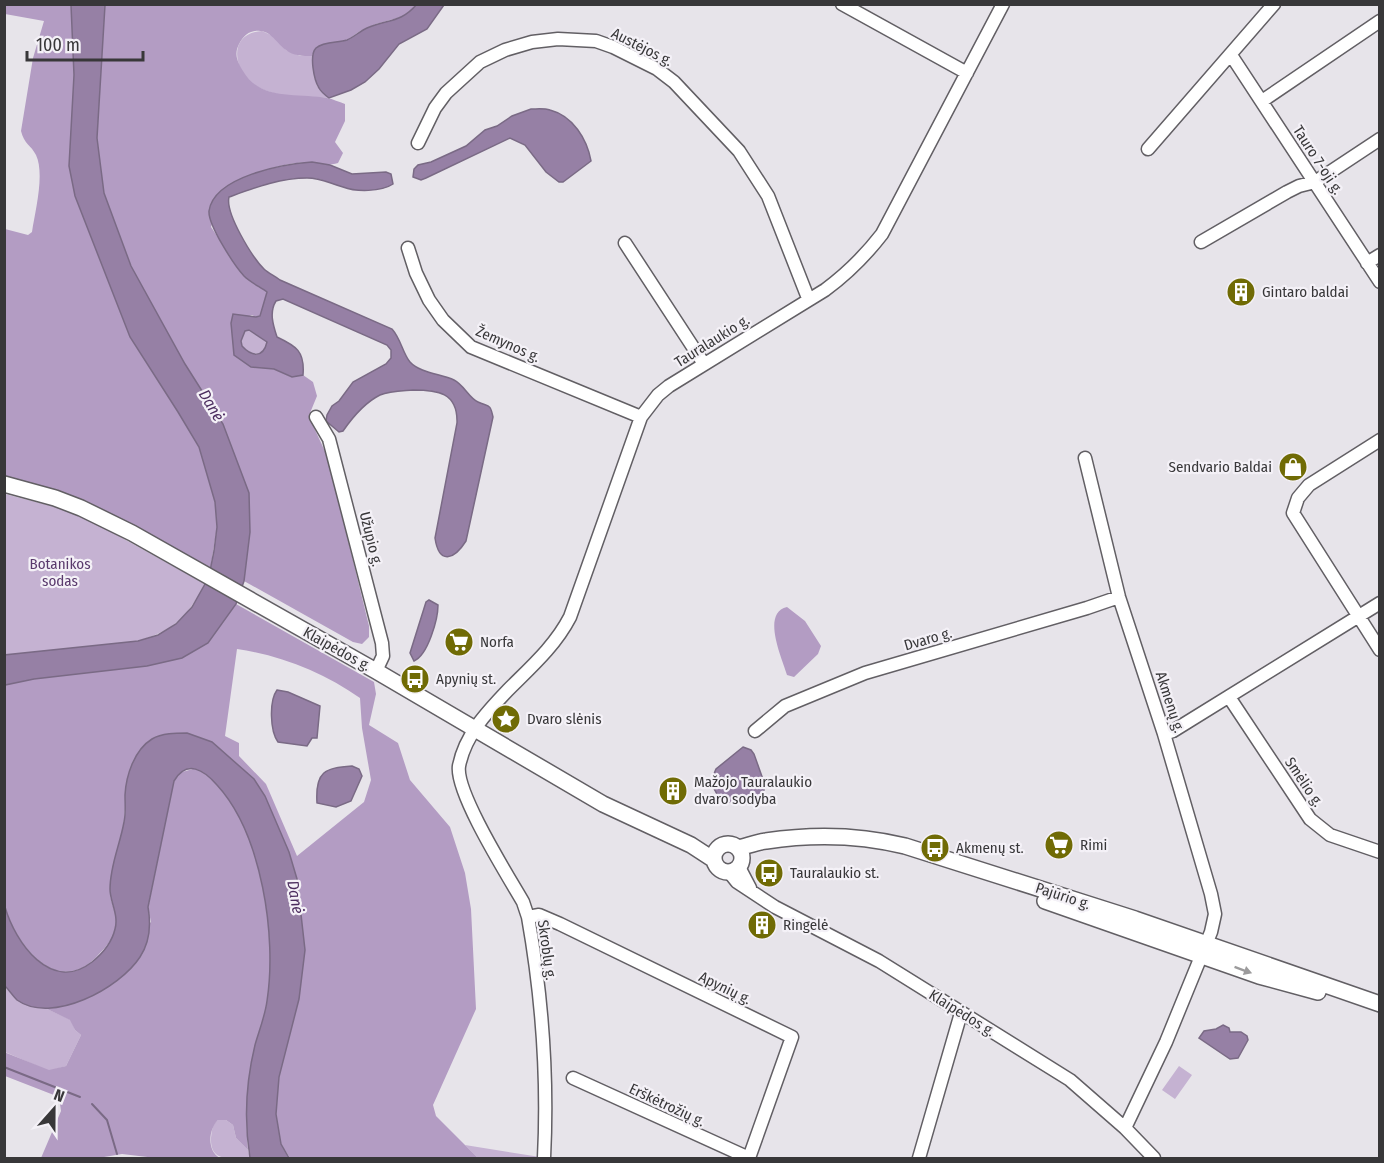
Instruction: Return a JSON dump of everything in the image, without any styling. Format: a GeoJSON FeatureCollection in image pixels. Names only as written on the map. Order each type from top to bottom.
{"type":"FeatureCollection","features":[{"type":"Feature","properties":{"kind":"main road","name":"Klaipėdos g."},"geometry":{"type":"LineString","coordinates":[[4,484],[55,498],[132,533],[376,671],[603,804],[662,833]]}},
{"type":"Feature","properties":{"kind":"main road","name":"Pajūrio g."},"geometry":{"type":"LineString","coordinates":[[662,833],[717,853],[727,844],[737,862],[773,845],[836,843],[887,849],[1380,1004]]}},
{"type":"Feature","properties":{"kind":"main road"},"geometry":{"type":"LineString","coordinates":[[717,853],[721,870],[737,862]]}},
{"type":"Feature","properties":{"kind":"main road","name":"Pajūrio g."},"geometry":{"type":"LineString","coordinates":[[1204,950],[1259,976],[1309,989],[1380,1015]]}},
{"type":"Feature","properties":{"kind":"street"},"geometry":{"type":"LineString","coordinates":[[842,4],[967,73]]}},
{"type":"Feature","properties":{"kind":"street","name":"Tauralaukio g."},"geometry":{"type":"LineString","coordinates":[[475,729],[484,714],[556,641],[570,617],[640,417],[658,395],[808,298],[825,290],[867,255],[882,234],[1003,4]]}},
{"type":"Feature","properties":{"kind":"street"},"geometry":{"type":"LineString","coordinates":[[1148,149],[1274,4]]}},
{"type":"Feature","properties":{"kind":"street"},"geometry":{"type":"LineString","coordinates":[[1262,101],[1380,21]]}},
{"type":"Feature","properties":{"kind":"street","name":"Austėjos g."},"geometry":{"type":"LineString","coordinates":[[418,143],[435,108],[446,93],[480,62],[488,58],[531,42],[549,40],[596,41],[613,47],[657,69],[674,82],[739,152],[768,196],[808,298]]}},
{"type":"Feature","properties":{"kind":"street","name":"Tauro 7-oji g."},"geometry":{"type":"LineString","coordinates":[[1231,55],[1380,282]]}},
{"type":"Feature","properties":{"kind":"street"},"geometry":{"type":"LineString","coordinates":[[1201,242],[1287,192],[1315,182],[1380,139]]}},
{"type":"Feature","properties":{"kind":"street"},"geometry":{"type":"LineString","coordinates":[[625,243],[704,364]]}},
{"type":"Feature","properties":{"kind":"street","name":"Žemynos g."},"geometry":{"type":"LineString","coordinates":[[408,248],[416,273],[429,300],[443,320],[471,347],[640,417]]}},
{"type":"Feature","properties":{"kind":"street"},"geometry":{"type":"LineString","coordinates":[[1367,263],[1380,255]]}},
{"type":"Feature","properties":{"kind":"street","name":"Užupio g."},"geometry":{"type":"LineString","coordinates":[[316,417],[332,448],[382,643],[383,656],[376,671]]}},
{"type":"Feature","properties":{"kind":"street"},"geometry":{"type":"LineString","coordinates":[[1380,440],[1309,485],[1293,507],[1294,518],[1380,650]]}},
{"type":"Feature","properties":{"kind":"street","name":"Akmenų g."},"geometry":{"type":"LineString","coordinates":[[1085,458],[1119,597],[1164,734],[1212,894],[1215,914],[1214,924],[1166,1042],[1125,1128]]}},
{"type":"Feature","properties":{"kind":"street","name":"Dvaro g."},"geometry":{"type":"LineString","coordinates":[[755,731],[785,706],[865,673],[1119,597]]}},
{"type":"Feature","properties":{"kind":"street"},"geometry":{"type":"LineString","coordinates":[[1164,734],[1173,731],[1380,603]]}},
{"type":"Feature","properties":{"kind":"street","name":"Smėlio g."},"geometry":{"type":"LineString","coordinates":[[1229,697],[1310,819],[1330,835],[1380,852]]}},
{"type":"Feature","properties":{"kind":"street","name":"Skroblų g."},"geometry":{"type":"LineString","coordinates":[[475,729],[463,752],[459,768],[461,786],[464,796],[523,902],[528,917],[541,1022],[544,1158]]}},
{"type":"Feature","properties":{"kind":"street","name":"Klaipėdos g."},"geometry":{"type":"LineString","coordinates":[[737,862],[737,882],[802,922],[879,961],[1070,1080],[1125,1128],[1154,1158]]}},
{"type":"Feature","properties":{"kind":"street","name":"Apynių g."},"geometry":{"type":"LineString","coordinates":[[528,917],[539,915],[560,924],[792,1037],[749,1158]]}},
{"type":"Feature","properties":{"kind":"street"},"geometry":{"type":"LineString","coordinates":[[919,1158],[961,1013]]}},
{"type":"Feature","properties":{"kind":"street","name":"Erškėtrožių g."},"geometry":{"type":"LineString","coordinates":[[573,1078],[749,1158]]}},
{"type":"Feature","properties":{"kind":"green space"},"geometry":{"type":"Polygon","coordinates":[[[262,31],[275,37],[286,50],[300,56],[312,56],[317,86],[329,98],[274,93],[250,81],[239,64],[238,46],[250,33],[262,31]]]}},
{"type":"Feature","properties":{"kind":"green space"},"geometry":{"type":"Polygon","coordinates":[[[249,330],[267,342],[260,353],[249,352],[242,346],[241,341],[245,331],[249,330]]]}},
{"type":"Feature","properties":{"kind":"green space","name":"Botanikos sodas"},"geometry":{"type":"Polygon","coordinates":[[[5,494],[63,509],[97,524],[205,584],[192,606],[179,621],[162,632],[138,641],[5,655],[5,494]]]}},
{"type":"Feature","properties":{"kind":"green space"},"geometry":{"type":"Polygon","coordinates":[[[4,986],[17,1000],[45,1008],[71,1020],[75,1030],[81,1035],[66,1066],[49,1071],[5,1052],[4,986]]]}},
{"type":"Feature","properties":{"kind":"green space"},"geometry":{"type":"Polygon","coordinates":[[[1179,1066],[1192,1075],[1175,1099],[1162,1090],[1179,1066]]]}},
{"type":"Feature","properties":{"kind":"green space"},"geometry":{"type":"Polygon","coordinates":[[[218,1120],[226,1120],[233,1125],[236,1138],[248,1150],[250,1158],[223,1157],[214,1152],[211,1138],[213,1126],[218,1120]]]}},
{"type":"Feature","properties":{"kind":"green space"},"geometry":{"type":"Polygon","coordinates":[[[465,1145],[540,1157],[540,1158],[478,1158],[465,1145]]]}},
{"type":"Feature","properties":{"kind":"shaded area"},"geometry":{"type":"Polygon","coordinates":[[[5,5],[71,5],[75,196],[130,337],[199,447],[215,502],[217,527],[210,571],[5,478],[5,229],[28,235],[32,232],[40,172],[36,155],[21,131],[33,58],[44,21],[5,14],[5,5]]]}},
{"type":"Feature","properties":{"kind":"shaded area"},"geometry":{"type":"Polygon","coordinates":[[[105,5],[417,5],[408,15],[376,24],[349,39],[315,49],[312,56],[289,52],[263,31],[251,32],[244,37],[237,49],[238,61],[250,81],[259,87],[280,94],[327,98],[345,104],[345,121],[335,142],[343,153],[338,163],[328,165],[297,163],[277,167],[222,190],[211,227],[244,276],[267,292],[260,316],[252,315],[231,323],[251,367],[274,369],[292,377],[303,375],[313,382],[317,396],[310,413],[311,421],[328,458],[369,626],[369,637],[362,644],[353,642],[244,581],[250,532],[223,424],[185,364],[131,266],[104,193],[97,138],[105,5]]]}},
{"type":"Feature","properties":{"kind":"shaded area"},"geometry":{"type":"Polygon","coordinates":[[[236,604],[374,682],[376,694],[369,725],[398,743],[410,780],[450,827],[465,873],[471,909],[476,1009],[433,1105],[436,1116],[478,1158],[290,1158],[281,1144],[276,1114],[279,1077],[299,999],[297,879],[289,852],[265,796],[254,779],[212,742],[125,795],[123,830],[110,888],[116,927],[112,939],[99,954],[84,967],[69,972],[55,970],[29,952],[19,938],[5,907],[4,685],[208,643],[236,604]],[[237,649],[225,736],[239,743],[239,756],[266,784],[297,856],[364,802],[371,780],[362,728],[360,698],[302,666],[237,649]]]}},
{"type":"Feature","properties":{"kind":"shaded area"},"geometry":{"type":"Polygon","coordinates":[[[787,607],[805,621],[821,646],[818,654],[794,677],[787,675],[774,627],[779,611],[787,607]]]}},
{"type":"Feature","properties":{"kind":"shaded area"},"geometry":{"type":"Polygon","coordinates":[[[196,768],[218,785],[236,809],[260,873],[266,909],[270,943],[270,975],[266,1008],[255,1046],[248,1085],[248,1150],[236,1138],[233,1125],[226,1120],[218,1120],[212,1129],[210,1140],[213,1151],[220,1158],[156,1158],[122,1154],[98,1158],[41,1158],[61,1111],[59,1097],[5,1076],[4,1052],[49,1070],[66,1066],[81,1035],[75,1030],[70,1020],[45,1008],[67,1005],[151,922],[148,908],[174,781],[179,773],[196,768]]]}},
{"type":"Feature","properties":{"kind":"water"},"geometry":{"type":"Polygon","coordinates":[[[417,4],[444,5],[427,29],[399,44],[365,82],[329,98],[322,92],[317,84],[313,68],[316,48],[327,43],[347,40],[367,28],[400,18],[417,4]]]}},
{"type":"Feature","properties":{"kind":"water"},"geometry":{"type":"Polygon","coordinates":[[[71,5],[105,5],[97,138],[104,193],[131,266],[185,364],[223,424],[249,493],[250,532],[244,581],[236,604],[208,643],[182,658],[147,666],[34,679],[5,685],[4,655],[138,641],[158,635],[176,624],[192,607],[205,584],[210,571],[217,527],[215,502],[199,447],[130,337],[75,196],[69,166],[74,75],[71,5]]]}},
{"type":"Feature","properties":{"kind":"water"},"geometry":{"type":"Polygon","coordinates":[[[531,109],[550,110],[566,117],[582,137],[591,161],[563,182],[559,182],[546,172],[525,145],[510,138],[426,178],[421,180],[413,177],[414,169],[418,165],[431,162],[466,146],[485,130],[531,109]]]}},
{"type":"Feature","properties":{"kind":"water"},"geometry":{"type":"Polygon","coordinates":[[[312,162],[330,165],[352,174],[386,172],[391,174],[393,184],[382,189],[361,190],[348,189],[317,179],[297,178],[267,184],[229,197],[231,213],[247,245],[266,270],[280,280],[392,329],[414,366],[454,380],[475,400],[491,409],[493,417],[466,541],[452,556],[443,556],[440,553],[435,538],[457,423],[454,405],[450,399],[438,392],[413,390],[380,395],[365,406],[343,431],[339,432],[326,421],[332,406],[339,401],[353,382],[386,364],[391,358],[391,350],[387,345],[283,299],[276,301],[274,305],[272,319],[274,328],[277,337],[298,350],[302,360],[303,375],[292,377],[274,369],[251,367],[234,355],[231,323],[233,314],[260,316],[267,292],[246,278],[234,263],[217,235],[209,211],[214,199],[223,189],[236,181],[268,169],[312,162]],[[249,330],[245,331],[241,341],[242,346],[253,354],[263,351],[267,342],[249,330]]]}},
{"type":"Feature","properties":{"kind":"water"},"geometry":{"type":"Polygon","coordinates":[[[429,600],[438,605],[436,619],[424,652],[414,661],[410,653],[426,602],[429,600]]]}},
{"type":"Feature","properties":{"kind":"water"},"geometry":{"type":"Polygon","coordinates":[[[277,690],[288,692],[320,706],[317,738],[312,738],[307,746],[278,742],[275,737],[272,708],[277,690]]]}},
{"type":"Feature","properties":{"kind":"water","name":"Danė"},"geometry":{"type":"Polygon","coordinates":[[[187,733],[212,742],[254,779],[265,796],[289,852],[297,879],[305,950],[299,999],[279,1077],[276,1114],[281,1144],[289,1158],[250,1158],[247,1130],[248,1087],[255,1045],[267,1001],[270,975],[267,917],[263,887],[245,830],[217,785],[201,771],[184,770],[174,781],[148,907],[148,939],[140,957],[130,969],[102,991],[66,1006],[32,1007],[17,1000],[5,986],[5,907],[17,935],[26,948],[37,960],[49,968],[63,972],[77,970],[92,962],[112,939],[116,924],[110,894],[110,880],[124,822],[129,772],[140,750],[152,739],[165,734],[187,733]]]}},
{"type":"Feature","properties":{"kind":"water"},"geometry":{"type":"Polygon","coordinates":[[[743,747],[754,754],[765,785],[763,792],[754,801],[748,804],[734,804],[716,793],[711,781],[716,769],[743,747]]]}},
{"type":"Feature","properties":{"kind":"water"},"geometry":{"type":"Polygon","coordinates":[[[352,766],[359,769],[362,776],[351,801],[336,807],[317,803],[318,784],[324,773],[335,768],[352,766]]]}},
{"type":"Feature","properties":{"kind":"water"},"geometry":{"type":"Polygon","coordinates":[[[1223,1025],[1229,1028],[1230,1032],[1241,1032],[1247,1036],[1248,1040],[1238,1058],[1230,1059],[1199,1038],[1204,1031],[1223,1025]]]}},
{"type":"Feature","properties":{"kind":"waterway"},"geometry":{"type":"LineString","coordinates":[[4,1067],[80,1097]]}},
{"type":"Feature","properties":{"kind":"waterway"},"geometry":{"type":"LineString","coordinates":[[92,1104],[107,1120],[117,1154]]}},
{"type":"Feature","properties":{"kind":"place","name":"Gintaro baldai"},"geometry":{"type":"Point","coordinates":[1241,292]}},
{"type":"Feature","properties":{"kind":"place","name":"Sendvario Baldai"},"geometry":{"type":"Point","coordinates":[1293,467]}},
{"type":"Feature","properties":{"kind":"place","name":"Norfa"},"geometry":{"type":"Point","coordinates":[459,642]}},
{"type":"Feature","properties":{"kind":"place","name":"Apynių st."},"geometry":{"type":"Point","coordinates":[415,679]}},
{"type":"Feature","properties":{"kind":"place","name":"Dvaro slėnis"},"geometry":{"type":"Point","coordinates":[506,719]}},
{"type":"Feature","properties":{"kind":"place","name":"Mažojo Tauralaukio dvaro sodyba"},"geometry":{"type":"Point","coordinates":[673,791]}},
{"type":"Feature","properties":{"kind":"place","name":"Rimi"},"geometry":{"type":"Point","coordinates":[1059,845]}},
{"type":"Feature","properties":{"kind":"place","name":"Akmenų st."},"geometry":{"type":"Point","coordinates":[935,848]}},
{"type":"Feature","properties":{"kind":"place","name":"Tauralaukio st."},"geometry":{"type":"Point","coordinates":[769,873]}},
{"type":"Feature","properties":{"kind":"place","name":"Ringelė"},"geometry":{"type":"Point","coordinates":[762,925]}}]}
